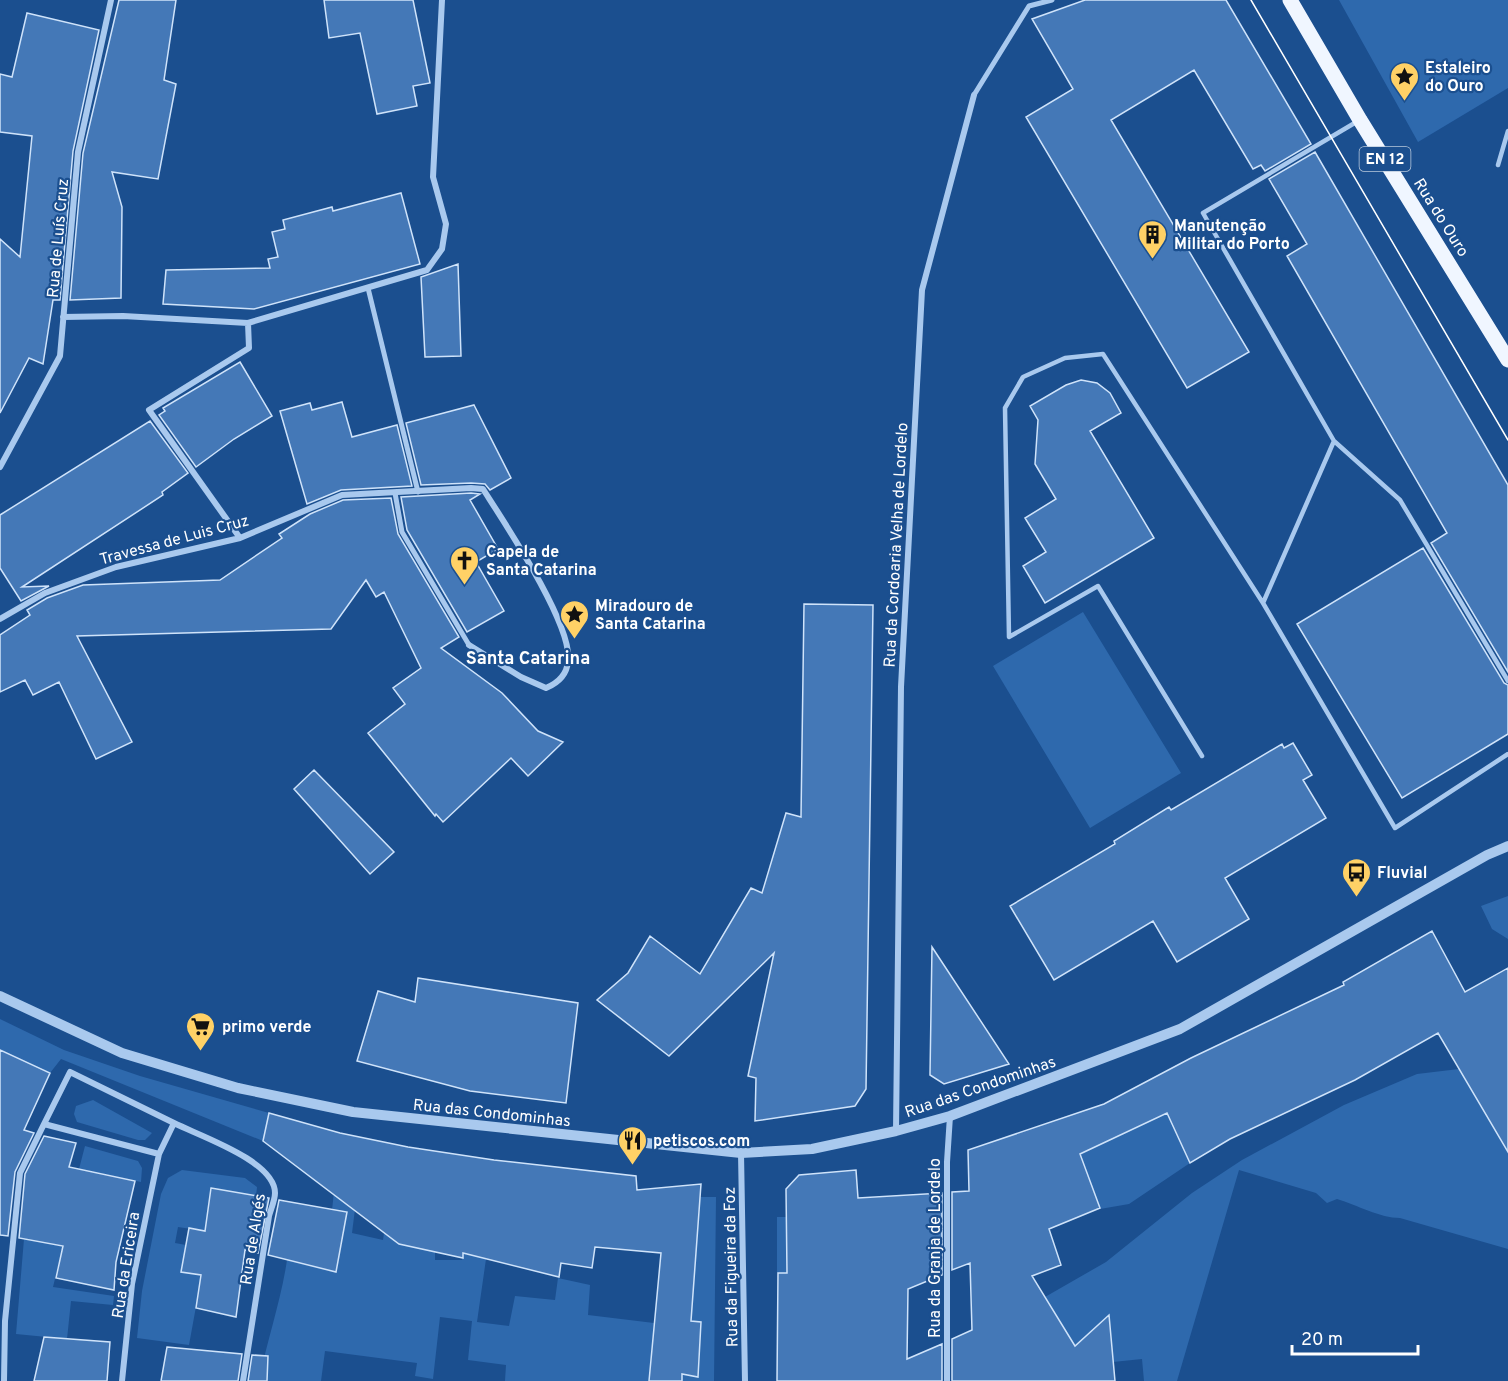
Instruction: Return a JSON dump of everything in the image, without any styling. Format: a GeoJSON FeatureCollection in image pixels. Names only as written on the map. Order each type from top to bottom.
{"type":"FeatureCollection","features":[{"type":"Feature","properties":{"kind":"main road","name":"Rua do Ouro"},"geometry":{"type":"LineString","coordinates":[[1290,0],[1360,120],[1508,360]]}},
{"type":"Feature","properties":{"kind":"street","name":"Rua de Luís Cruz"},"geometry":{"type":"LineString","coordinates":[[0,467],[60,356],[78,152],[111,0]]}},
{"type":"Feature","properties":{"kind":"street"},"geometry":{"type":"LineString","coordinates":[[63,317],[123,316],[248,323],[427,270],[442,249],[447,224],[433,177],[442,0]]}},
{"type":"Feature","properties":{"kind":"street","name":"Rua da Cordoaria Velha de Lordelo"},"geometry":{"type":"LineString","coordinates":[[896,1131],[901,687],[922,290],[974,95],[1029,6],[1052,0]]}},
{"type":"Feature","properties":{"kind":"street"},"geometry":{"type":"LineString","coordinates":[[368,288],[418,492]]}},
{"type":"Feature","properties":{"kind":"street"},"geometry":{"type":"LineString","coordinates":[[240,538],[150,410],[249,348],[248,323]]}},
{"type":"Feature","properties":{"kind":"street","name":"Travessa de Luis Cruz"},"geometry":{"type":"LineString","coordinates":[[0,619],[45,593],[116,567],[240,538],[342,495],[483,489],[530,563],[561,630],[568,662],[561,678],[546,688],[521,677],[469,645]]}},
{"type":"Feature","properties":{"kind":"street"},"geometry":{"type":"LineString","coordinates":[[395,493],[402,532],[469,645]]}},
{"type":"Feature","properties":{"kind":"street","name":"Rua das Condominhas"},"geometry":{"type":"LineString","coordinates":[[0,996],[122,1053],[238,1088],[353,1112],[741,1153],[812,1149],[896,1131],[950,1116],[1180,1029],[1487,855],[1508,846]]}},
{"type":"Feature","properties":{"kind":"street","name":"Rua de Algés"},"geometry":{"type":"LineString","coordinates":[[44,1124],[70,1072],[258,1163],[271,1178],[275,1193],[243,1381]]}},
{"type":"Feature","properties":{"kind":"street","name":"Rua da Granja de Lordelo"},"geometry":{"type":"LineString","coordinates":[[947,1381],[947,1162],[950,1116]]}},
{"type":"Feature","properties":{"kind":"street","name":"Rua da Ericeira"},"geometry":{"type":"LineString","coordinates":[[122,1381],[132,1284],[159,1154],[174,1123]]}},
{"type":"Feature","properties":{"kind":"street"},"geometry":{"type":"LineString","coordinates":[[4,1381],[6,1321],[20,1173],[44,1124],[159,1154]]}},
{"type":"Feature","properties":{"kind":"street","name":"Rua da Figueira da Foz"},"geometry":{"type":"LineString","coordinates":[[741,1153],[745,1381]]}},
{"type":"Feature","properties":{"kind":"lane"},"geometry":{"type":"LineString","coordinates":[[1360,120],[1203,213],[1334,441],[1400,500],[1508,681]]}},
{"type":"Feature","properties":{"kind":"lane"},"geometry":{"type":"LineString","coordinates":[[1498,165],[1508,131]]}},
{"type":"Feature","properties":{"kind":"lane"},"geometry":{"type":"LineString","coordinates":[[1202,756],[1098,586],[1009,637],[1005,408],[1023,377],[1065,358],[1103,354],[1263,603],[1395,828],[1508,754]]}},
{"type":"Feature","properties":{"kind":"lane"},"geometry":{"type":"LineString","coordinates":[[1263,603],[1334,441]]}},
{"type":"Feature","properties":{"kind":"shaded area"},"geometry":{"type":"Polygon","coordinates":[[[1339,0],[1508,0],[1508,88],[1418,142],[1339,0]]]}},
{"type":"Feature","properties":{"kind":"shaded area"},"geometry":{"type":"Polygon","coordinates":[[[1083,612],[1181,773],[1090,828],[993,666],[1083,612]]]}},
{"type":"Feature","properties":{"kind":"shaded area"},"geometry":{"type":"Polygon","coordinates":[[[1508,896],[1508,939],[1492,929],[1481,906],[1508,896]]]}},
{"type":"Feature","properties":{"kind":"shaded area"},"geometry":{"type":"Polygon","coordinates":[[[0,1019],[64,1050],[140,1076],[269,1113],[263,1141],[61,1059],[50,1073],[0,1051],[0,1019]]]}},
{"type":"Feature","properties":{"kind":"shaded area"},"geometry":{"type":"Polygon","coordinates":[[[1192,1060],[1230,1139],[1129,1204],[1100,1209],[1066,1117],[1104,1104],[1192,1060]]]}},
{"type":"Feature","properties":{"kind":"shaded area"},"geometry":{"type":"Polygon","coordinates":[[[1459,1069],[1508,1143],[1508,1249],[1400,1218],[1377,1214],[1337,1199],[1327,1203],[1316,1193],[1239,1170],[1177,1381],[1144,1381],[1142,1359],[1113,1362],[1109,1315],[1075,1346],[1045,1297],[1106,1262],[1192,1193],[1242,1160],[1344,1105],[1417,1074],[1459,1069]]]}},
{"type":"Feature","properties":{"kind":"shaded area"},"geometry":{"type":"Polygon","coordinates":[[[93,1100],[152,1133],[145,1140],[138,1140],[77,1122],[74,1114],[76,1106],[93,1100]]]}},
{"type":"Feature","properties":{"kind":"shaded area"},"geometry":{"type":"Polygon","coordinates":[[[85,1146],[138,1161],[142,1168],[141,1182],[79,1169],[85,1146]]]}},
{"type":"Feature","properties":{"kind":"shaded area"},"geometry":{"type":"Polygon","coordinates":[[[182,1170],[245,1178],[257,1187],[256,1197],[211,1188],[205,1231],[178,1227],[175,1243],[186,1245],[181,1271],[205,1276],[197,1301],[189,1345],[137,1338],[142,1291],[161,1194],[168,1178],[182,1170]]]}},
{"type":"Feature","properties":{"kind":"shaded area"},"geometry":{"type":"Polygon","coordinates":[[[336,1173],[359,1177],[352,1233],[383,1240],[384,1233],[435,1240],[435,1260],[462,1260],[465,1243],[486,1259],[477,1322],[509,1326],[515,1296],[555,1300],[558,1278],[590,1285],[588,1315],[654,1323],[649,1381],[505,1381],[506,1365],[468,1360],[472,1321],[440,1317],[433,1379],[415,1376],[417,1363],[325,1351],[321,1381],[259,1381],[287,1260],[336,1272],[344,1232],[330,1229],[336,1173]]]}},
{"type":"Feature","properties":{"kind":"shaded area"},"geometry":{"type":"Polygon","coordinates":[[[700,1197],[716,1197],[714,1381],[682,1381],[682,1374],[697,1376],[701,1323],[691,1321],[700,1197]]]}},
{"type":"Feature","properties":{"kind":"shaded area"},"geometry":{"type":"Polygon","coordinates":[[[777,1217],[786,1217],[787,1273],[777,1273],[777,1217]]]}},
{"type":"Feature","properties":{"kind":"shaded area"},"geometry":{"type":"Polygon","coordinates":[[[24,1239],[63,1246],[53,1287],[114,1296],[113,1305],[71,1301],[67,1339],[16,1334],[24,1239]]]}},
{"type":"Feature","properties":{"kind":"building"},"geometry":{"type":"Polygon","coordinates":[[[119,0],[176,0],[164,80],[176,84],[158,179],[112,172],[122,207],[121,298],[70,300],[83,153],[119,0]]]}},
{"type":"Feature","properties":{"kind":"building"},"geometry":{"type":"Polygon","coordinates":[[[324,0],[413,0],[430,83],[413,86],[417,106],[377,114],[360,33],[329,38],[324,0]]]}},
{"type":"Feature","properties":{"kind":"building","name":"Manutenção Militar do Porto"},"geometry":{"type":"Polygon","coordinates":[[[1085,0],[1226,0],[1311,144],[1265,171],[1261,165],[1253,169],[1194,70],[1111,120],[1249,352],[1187,388],[1026,117],[1073,89],[1032,19],[1085,0]]]}},
{"type":"Feature","properties":{"kind":"building"},"geometry":{"type":"Polygon","coordinates":[[[27,13],[99,30],[73,151],[60,300],[53,300],[43,364],[29,358],[0,413],[0,239],[20,257],[32,136],[0,132],[0,74],[12,77],[27,13]]]}},
{"type":"Feature","properties":{"kind":"building","name":"Manutenção Militar do Porto"},"geometry":{"type":"Polygon","coordinates":[[[1315,152],[1508,485],[1508,672],[1431,543],[1447,533],[1287,256],[1307,244],[1269,179],[1315,152]]]}},
{"type":"Feature","properties":{"kind":"building"},"geometry":{"type":"Polygon","coordinates":[[[401,193],[420,264],[254,309],[163,304],[166,270],[270,268],[268,259],[278,257],[272,232],[285,229],[283,220],[332,207],[333,211],[401,193]]]}},
{"type":"Feature","properties":{"kind":"building"},"geometry":{"type":"Polygon","coordinates":[[[458,264],[461,356],[425,357],[421,277],[458,264]]]}},
{"type":"Feature","properties":{"kind":"building"},"geometry":{"type":"Polygon","coordinates":[[[240,362],[272,416],[234,439],[196,467],[159,415],[165,411],[163,408],[240,362]]]}},
{"type":"Feature","properties":{"kind":"building"},"geometry":{"type":"Polygon","coordinates":[[[1081,380],[1097,383],[1110,393],[1121,413],[1090,431],[1154,538],[1045,603],[1023,566],[1046,552],[1025,518],[1056,499],[1035,464],[1038,420],[1030,406],[1066,385],[1081,380]]]}},
{"type":"Feature","properties":{"kind":"building"},"geometry":{"type":"Polygon","coordinates":[[[342,402],[352,437],[397,425],[412,486],[341,490],[307,504],[280,411],[310,403],[312,410],[342,402]]]}},
{"type":"Feature","properties":{"kind":"building"},"geometry":{"type":"Polygon","coordinates":[[[474,405],[511,478],[490,490],[485,484],[421,485],[406,423],[474,405]]]}},
{"type":"Feature","properties":{"kind":"building"},"geometry":{"type":"Polygon","coordinates":[[[150,421],[188,473],[162,492],[163,495],[22,587],[49,586],[21,601],[0,568],[0,515],[150,421]]]}},
{"type":"Feature","properties":{"kind":"building","name":"Capela de Santa Catarina"},"geometry":{"type":"Polygon","coordinates":[[[480,494],[470,500],[498,549],[476,562],[504,611],[467,632],[407,530],[401,497],[480,494]]]}},
{"type":"Feature","properties":{"kind":"building"},"geometry":{"type":"Polygon","coordinates":[[[391,498],[398,534],[459,637],[441,648],[502,693],[538,731],[563,742],[528,776],[511,758],[443,822],[436,814],[435,816],[368,733],[405,704],[393,688],[421,668],[384,592],[376,597],[366,580],[331,629],[77,636],[132,742],[96,759],[59,682],[33,695],[25,680],[0,692],[0,635],[30,615],[27,610],[47,598],[83,585],[220,580],[282,538],[279,534],[310,514],[343,500],[391,498]]]}},
{"type":"Feature","properties":{"kind":"building"},"geometry":{"type":"Polygon","coordinates":[[[1423,548],[1504,683],[1508,685],[1508,734],[1402,798],[1297,624],[1423,548]]]}},
{"type":"Feature","properties":{"kind":"building"},"geometry":{"type":"Polygon","coordinates":[[[804,604],[873,605],[866,1089],[855,1106],[755,1121],[756,1078],[748,1076],[774,953],[669,1056],[597,1000],[628,973],[650,936],[700,974],[751,888],[762,893],[786,813],[801,817],[804,604]]]}},
{"type":"Feature","properties":{"kind":"building"},"geometry":{"type":"Polygon","coordinates":[[[1293,743],[1312,775],[1303,780],[1326,818],[1225,878],[1249,919],[1177,962],[1153,921],[1054,980],[1010,906],[1115,844],[1114,841],[1169,807],[1171,810],[1282,744],[1284,748],[1293,743]]]}},
{"type":"Feature","properties":{"kind":"building"},"geometry":{"type":"Polygon","coordinates":[[[314,770],[394,852],[370,874],[294,789],[314,770]]]}},
{"type":"Feature","properties":{"kind":"building"},"geometry":{"type":"Polygon","coordinates":[[[1432,931],[1465,992],[1508,968],[1508,1152],[1438,1033],[1355,1080],[1230,1139],[1190,1163],[1167,1113],[1080,1154],[1100,1208],[1049,1229],[1061,1265],[1032,1276],[1075,1346],[1109,1315],[1115,1381],[952,1381],[952,1339],[972,1330],[970,1263],[952,1270],[952,1192],[969,1191],[968,1150],[1104,1104],[1191,1058],[1344,985],[1343,982],[1432,931]]]}},
{"type":"Feature","properties":{"kind":"building"},"geometry":{"type":"Polygon","coordinates":[[[932,947],[1009,1064],[944,1084],[930,1075],[932,947]]]}},
{"type":"Feature","properties":{"kind":"building"},"geometry":{"type":"Polygon","coordinates":[[[418,978],[578,1003],[566,1103],[470,1091],[357,1061],[378,991],[415,1002],[418,978]]]}},
{"type":"Feature","properties":{"kind":"building"},"geometry":{"type":"Polygon","coordinates":[[[0,1050],[50,1073],[24,1130],[34,1133],[15,1172],[8,1236],[0,1235],[0,1050]]]}},
{"type":"Feature","properties":{"kind":"building"},"geometry":{"type":"Polygon","coordinates":[[[269,1113],[340,1133],[408,1147],[494,1160],[636,1176],[637,1190],[701,1184],[691,1321],[701,1322],[698,1377],[682,1374],[682,1381],[649,1381],[661,1253],[595,1247],[592,1268],[561,1263],[559,1277],[463,1253],[463,1258],[399,1244],[263,1141],[269,1113]]]}},
{"type":"Feature","properties":{"kind":"building"},"geometry":{"type":"Polygon","coordinates":[[[44,1136],[76,1143],[69,1167],[135,1181],[116,1262],[114,1290],[56,1278],[63,1246],[19,1238],[25,1174],[44,1136]]]}},
{"type":"Feature","properties":{"kind":"building"},"geometry":{"type":"Polygon","coordinates":[[[856,1170],[858,1198],[942,1193],[942,1275],[908,1289],[907,1359],[942,1344],[942,1381],[777,1381],[778,1273],[787,1273],[786,1189],[799,1175],[856,1170]]]}},
{"type":"Feature","properties":{"kind":"building"},"geometry":{"type":"Polygon","coordinates":[[[211,1188],[269,1198],[258,1253],[245,1250],[236,1317],[196,1308],[201,1275],[181,1272],[189,1228],[205,1231],[211,1188]]]}},
{"type":"Feature","properties":{"kind":"building"},"geometry":{"type":"Polygon","coordinates":[[[279,1200],[347,1212],[336,1272],[268,1255],[279,1200]]]}},
{"type":"Feature","properties":{"kind":"building"},"geometry":{"type":"Polygon","coordinates":[[[44,1337],[110,1342],[107,1381],[34,1381],[44,1337]]]}},
{"type":"Feature","properties":{"kind":"building"},"geometry":{"type":"Polygon","coordinates":[[[167,1347],[242,1354],[238,1381],[161,1381],[167,1347]]]}},
{"type":"Feature","properties":{"kind":"building"},"geometry":{"type":"Polygon","coordinates":[[[252,1355],[268,1356],[267,1381],[248,1381],[252,1355]]]}},
{"type":"Feature","properties":{"kind":"tram line"},"geometry":{"type":"LineString","coordinates":[[1251,0],[1508,440]]}},
{"type":"Feature","properties":{"kind":"place","name":"Estaleiro do Ouro"},"geometry":{"type":"Point","coordinates":[1404,102]}},
{"type":"Feature","properties":{"kind":"place","name":"Manutenção Militar do Porto"},"geometry":{"type":"Point","coordinates":[1153,260]}},
{"type":"Feature","properties":{"kind":"place","name":"Capela de Santa Catarina"},"geometry":{"type":"Point","coordinates":[465,586]}},
{"type":"Feature","properties":{"kind":"place","name":"Miradouro de Santa Catarina"},"geometry":{"type":"Point","coordinates":[574,640]}},
{"type":"Feature","properties":{"kind":"place","name":"Fluvial"},"geometry":{"type":"Point","coordinates":[1356,898]}},
{"type":"Feature","properties":{"kind":"place","name":"primo verde"},"geometry":{"type":"Point","coordinates":[201,1052]}},
{"type":"Feature","properties":{"kind":"place","name":"petiscos.com"},"geometry":{"type":"Point","coordinates":[632,1166]}},
{"type":"Feature","properties":{"kind":"district","name":"Santa Catarina"},"geometry":{"type":"Point","coordinates":[528,658]}}]}
